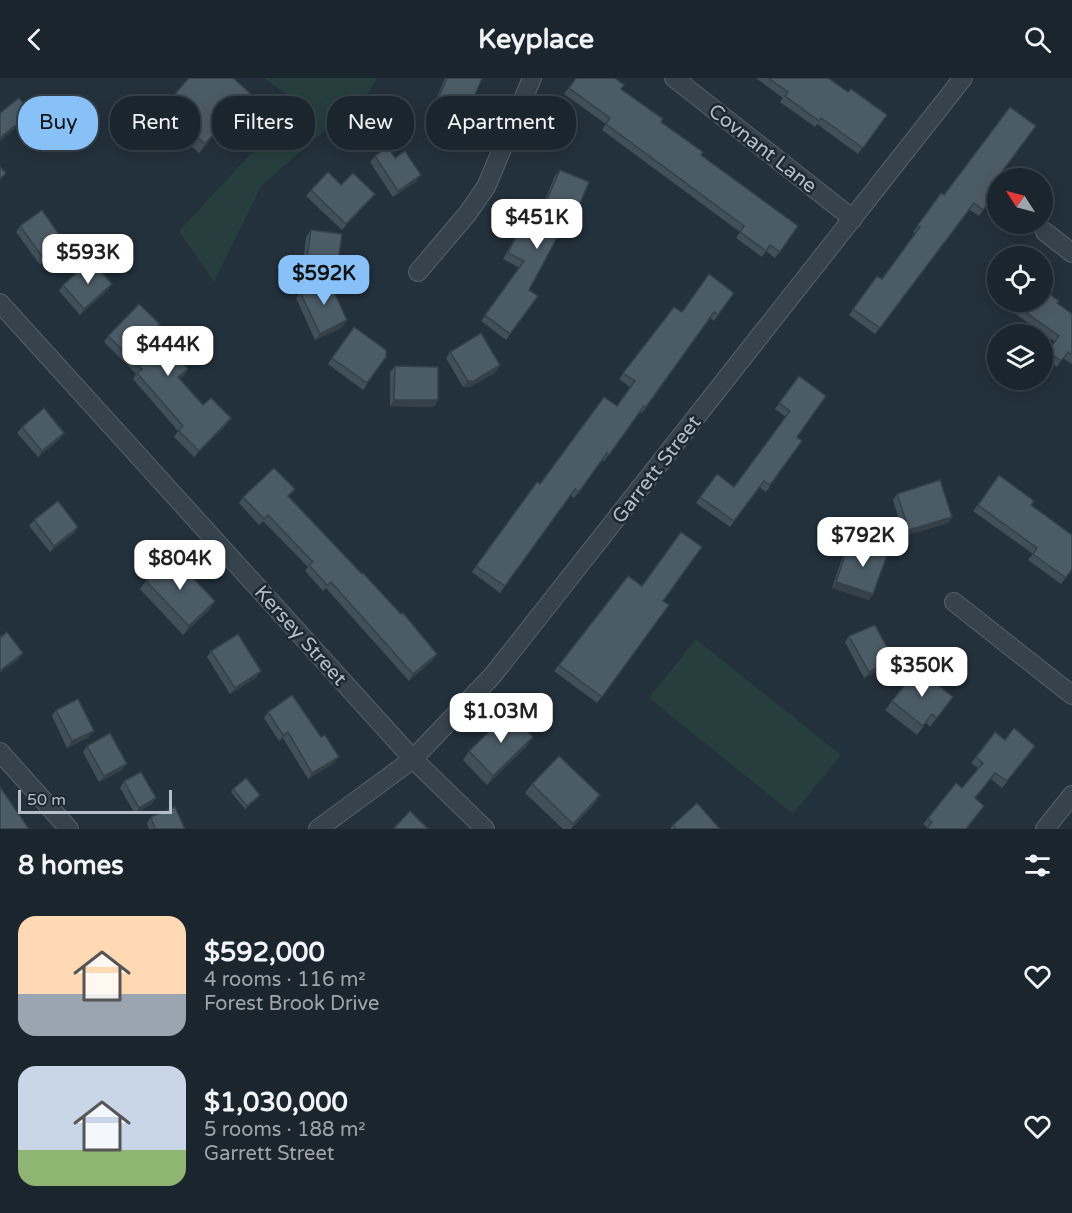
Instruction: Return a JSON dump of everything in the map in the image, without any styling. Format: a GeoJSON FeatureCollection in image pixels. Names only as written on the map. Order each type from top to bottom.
{"type":"FeatureCollection","features":[{"type":"Feature","properties":{"kind":"street"},"geometry":{"type":"LineString","coordinates":[[417,272],[468,213],[486,187],[532,78]]}},
{"type":"Feature","properties":{"kind":"street","name":"Covnant Lane"},"geometry":{"type":"LineString","coordinates":[[674,78],[853,219]]}},
{"type":"Feature","properties":{"kind":"street","name":"Garrett Street"},"geometry":{"type":"LineString","coordinates":[[318,829],[413,759],[493,675],[963,78]]}},
{"type":"Feature","properties":{"kind":"street"},"geometry":{"type":"LineString","coordinates":[[1048,234],[1072,253]]}},
{"type":"Feature","properties":{"kind":"street","name":"Kersey Street"},"geometry":{"type":"LineString","coordinates":[[0,303],[413,759],[485,829]]}},
{"type":"Feature","properties":{"kind":"street"},"geometry":{"type":"LineString","coordinates":[[954,602],[1072,695]]}},
{"type":"Feature","properties":{"kind":"street"},"geometry":{"type":"LineString","coordinates":[[0,752],[69,829]]}},
{"type":"Feature","properties":{"kind":"street"},"geometry":{"type":"LineString","coordinates":[[1045,829],[1072,795]]}},
{"type":"Feature","properties":{"kind":"green space"},"geometry":{"type":"Polygon","coordinates":[[[264,78],[377,78],[364,96],[327,96],[327,128],[315,139],[315,96],[288,96],[264,78]]]}},
{"type":"Feature","properties":{"kind":"green space"},"geometry":{"type":"Polygon","coordinates":[[[254,150],[302,150],[261,186],[214,282],[179,231],[254,150]]]}},
{"type":"Feature","properties":{"kind":"green space"},"geometry":{"type":"Polygon","coordinates":[[[696,639],[841,755],[793,814],[649,698],[696,639]]]}},
{"type":"Feature","properties":{"kind":"building"},"geometry":{"type":"Polygon","coordinates":[[[189,78],[233,78],[250,93],[247,96],[212,96],[212,136],[205,144],[200,140],[200,96],[173,96],[189,78]]]}},
{"type":"Feature","properties":{"kind":"building"},"geometry":{"type":"Polygon","coordinates":[[[447,78],[482,78],[475,96],[439,96],[447,78]]]}},
{"type":"Feature","properties":{"kind":"building"},"geometry":{"type":"Polygon","coordinates":[[[576,78],[615,78],[624,85],[621,89],[703,152],[701,155],[798,226],[780,252],[770,245],[766,251],[740,232],[744,226],[606,124],[610,118],[569,88],[576,78]]]}},
{"type":"Feature","properties":{"kind":"building"},"geometry":{"type":"Polygon","coordinates":[[[768,78],[828,78],[848,92],[851,89],[887,115],[863,148],[821,118],[819,121],[785,96],[788,92],[768,78]]]}},
{"type":"Feature","properties":{"kind":"building"},"geometry":{"type":"Polygon","coordinates":[[[18,99],[18,123],[0,138],[0,113],[18,99]]]}},
{"type":"Feature","properties":{"kind":"building"},"geometry":{"type":"Polygon","coordinates":[[[1010,107],[1036,126],[1005,168],[987,168],[987,205],[983,210],[974,203],[880,328],[853,309],[877,276],[882,279],[920,227],[917,226],[941,193],[944,195],[1010,107]]]}},
{"type":"Feature","properties":{"kind":"building"},"geometry":{"type":"Polygon","coordinates":[[[384,150],[390,150],[395,158],[405,151],[421,175],[398,191],[375,156],[384,150]]]}},
{"type":"Feature","properties":{"kind":"building"},"geometry":{"type":"Polygon","coordinates":[[[0,167],[6,173],[0,179],[0,167]]]}},
{"type":"Feature","properties":{"kind":"building"},"geometry":{"type":"Polygon","coordinates":[[[560,170],[589,182],[571,225],[565,223],[529,290],[538,296],[510,334],[485,315],[524,261],[508,253],[521,227],[532,233],[560,170]]]}},
{"type":"Feature","properties":{"kind":"building"},"geometry":{"type":"Polygon","coordinates":[[[328,172],[341,185],[353,173],[375,194],[346,224],[311,190],[328,172]]]}},
{"type":"Feature","properties":{"kind":"building"},"geometry":{"type":"Polygon","coordinates":[[[42,210],[65,243],[44,259],[20,226],[42,210]]]}},
{"type":"Feature","properties":{"kind":"building"},"geometry":{"type":"Polygon","coordinates":[[[311,230],[342,234],[338,262],[307,258],[311,230]]]}},
{"type":"Feature","properties":{"kind":"building"},"geometry":{"type":"Polygon","coordinates":[[[91,260],[112,284],[84,309],[63,285],[91,260]]]}},
{"type":"Feature","properties":{"kind":"building"},"geometry":{"type":"Polygon","coordinates":[[[709,274],[734,293],[718,315],[714,312],[646,407],[644,406],[579,492],[575,489],[505,586],[476,566],[537,482],[540,484],[604,397],[617,406],[635,381],[623,373],[674,307],[682,312],[709,274]]]}},
{"type":"Feature","properties":{"kind":"building"},"geometry":{"type":"Polygon","coordinates":[[[328,279],[347,320],[320,334],[300,292],[328,279]]]}},
{"type":"Feature","properties":{"kind":"building"},"geometry":{"type":"Polygon","coordinates":[[[1053,297],[1059,301],[1057,303],[1072,314],[1072,355],[1068,352],[1061,361],[1053,355],[1053,344],[1059,336],[1053,332],[1053,324],[1042,324],[1025,312],[1053,312],[1053,297]]]}},
{"type":"Feature","properties":{"kind":"building"},"geometry":{"type":"Polygon","coordinates":[[[139,304],[160,324],[154,330],[188,369],[178,377],[203,405],[211,398],[231,418],[199,451],[179,431],[183,426],[137,373],[142,369],[108,336],[139,304]]]}},
{"type":"Feature","properties":{"kind":"building"},"geometry":{"type":"Polygon","coordinates":[[[354,327],[386,350],[386,357],[367,383],[332,358],[354,327]]]}},
{"type":"Feature","properties":{"kind":"building"},"geometry":{"type":"Polygon","coordinates":[[[481,333],[500,365],[474,381],[468,381],[450,352],[481,333]]]}},
{"type":"Feature","properties":{"kind":"building"},"geometry":{"type":"Polygon","coordinates":[[[395,366],[438,367],[438,400],[394,400],[395,366]]]}},
{"type":"Feature","properties":{"kind":"building"},"geometry":{"type":"Polygon","coordinates":[[[799,376],[826,396],[797,437],[802,441],[770,485],[764,481],[734,521],[700,497],[717,474],[734,487],[790,411],[779,403],[799,376]]]}},
{"type":"Feature","properties":{"kind":"building"},"geometry":{"type":"Polygon","coordinates":[[[44,408],[64,433],[42,451],[22,427],[44,408]]]}},
{"type":"Feature","properties":{"kind":"building"},"geometry":{"type":"Polygon","coordinates":[[[274,468],[295,489],[288,496],[401,614],[403,613],[437,654],[413,674],[331,582],[327,585],[309,565],[313,562],[268,515],[264,519],[243,497],[274,468]]]}},
{"type":"Feature","properties":{"kind":"building"},"geometry":{"type":"Polygon","coordinates":[[[999,475],[1034,501],[1031,505],[1072,535],[1072,569],[1066,578],[1033,554],[1037,548],[978,505],[999,475]]]}},
{"type":"Feature","properties":{"kind":"building"},"geometry":{"type":"Polygon","coordinates":[[[940,480],[952,517],[909,530],[897,494],[940,480]]]}},
{"type":"Feature","properties":{"kind":"building"},"geometry":{"type":"Polygon","coordinates":[[[58,501],[78,527],[54,546],[34,520],[58,501]]]}},
{"type":"Feature","properties":{"kind":"building"},"geometry":{"type":"Polygon","coordinates":[[[681,532],[702,547],[663,601],[669,605],[602,697],[559,665],[628,576],[642,586],[681,532]]]}},
{"type":"Feature","properties":{"kind":"building"},"geometry":{"type":"Polygon","coordinates":[[[862,541],[889,550],[873,594],[836,582],[847,550],[857,554],[862,541]]]}},
{"type":"Feature","properties":{"kind":"building"},"geometry":{"type":"Polygon","coordinates":[[[172,556],[215,601],[189,626],[146,581],[172,556]]]}},
{"type":"Feature","properties":{"kind":"building"},"geometry":{"type":"Polygon","coordinates":[[[875,625],[893,659],[869,672],[849,636],[875,625]]]}},
{"type":"Feature","properties":{"kind":"building"},"geometry":{"type":"Polygon","coordinates":[[[7,632],[23,653],[0,671],[0,635],[1,637],[7,632]]]}},
{"type":"Feature","properties":{"kind":"building"},"geometry":{"type":"Polygon","coordinates":[[[238,634],[261,671],[235,688],[211,651],[238,634]]]}},
{"type":"Feature","properties":{"kind":"building"},"geometry":{"type":"Polygon","coordinates":[[[918,669],[953,697],[937,718],[932,714],[923,726],[892,701],[918,669]]]}},
{"type":"Feature","properties":{"kind":"building"},"geometry":{"type":"Polygon","coordinates":[[[292,695],[321,737],[325,735],[339,757],[312,773],[288,732],[283,735],[268,712],[292,695]]]}},
{"type":"Feature","properties":{"kind":"building"},"geometry":{"type":"Polygon","coordinates":[[[78,699],[94,731],[72,741],[56,710],[78,699]]]}},
{"type":"Feature","properties":{"kind":"building"},"geometry":{"type":"Polygon","coordinates":[[[509,712],[533,737],[493,776],[469,751],[509,712]]]}},
{"type":"Feature","properties":{"kind":"building"},"geometry":{"type":"Polygon","coordinates":[[[1014,728],[1035,746],[1007,781],[995,773],[975,798],[984,806],[966,829],[927,829],[932,822],[928,818],[956,783],[962,788],[983,763],[976,757],[995,732],[1005,740],[1014,728]]]}},
{"type":"Feature","properties":{"kind":"building"},"geometry":{"type":"Polygon","coordinates":[[[110,733],[127,764],[104,776],[87,746],[110,733]]]}},
{"type":"Feature","properties":{"kind":"building"},"geometry":{"type":"Polygon","coordinates":[[[559,756],[600,795],[573,824],[532,784],[559,756]]]}},
{"type":"Feature","properties":{"kind":"building"},"geometry":{"type":"Polygon","coordinates":[[[141,772],[156,798],[139,808],[124,781],[141,772]]]}},
{"type":"Feature","properties":{"kind":"building"},"geometry":{"type":"Polygon","coordinates":[[[246,778],[260,795],[247,806],[233,789],[246,778]]]}},
{"type":"Feature","properties":{"kind":"building"},"geometry":{"type":"Polygon","coordinates":[[[0,787],[29,829],[0,829],[0,787]]]}},
{"type":"Feature","properties":{"kind":"building"},"geometry":{"type":"Polygon","coordinates":[[[697,803],[720,829],[677,829],[673,825],[697,803]]]}},
{"type":"Feature","properties":{"kind":"building"},"geometry":{"type":"Polygon","coordinates":[[[175,807],[185,829],[155,829],[151,817],[175,807]]]}},
{"type":"Feature","properties":{"kind":"building"},"geometry":{"type":"Polygon","coordinates":[[[410,811],[428,829],[393,829],[410,811]]]}}]}
